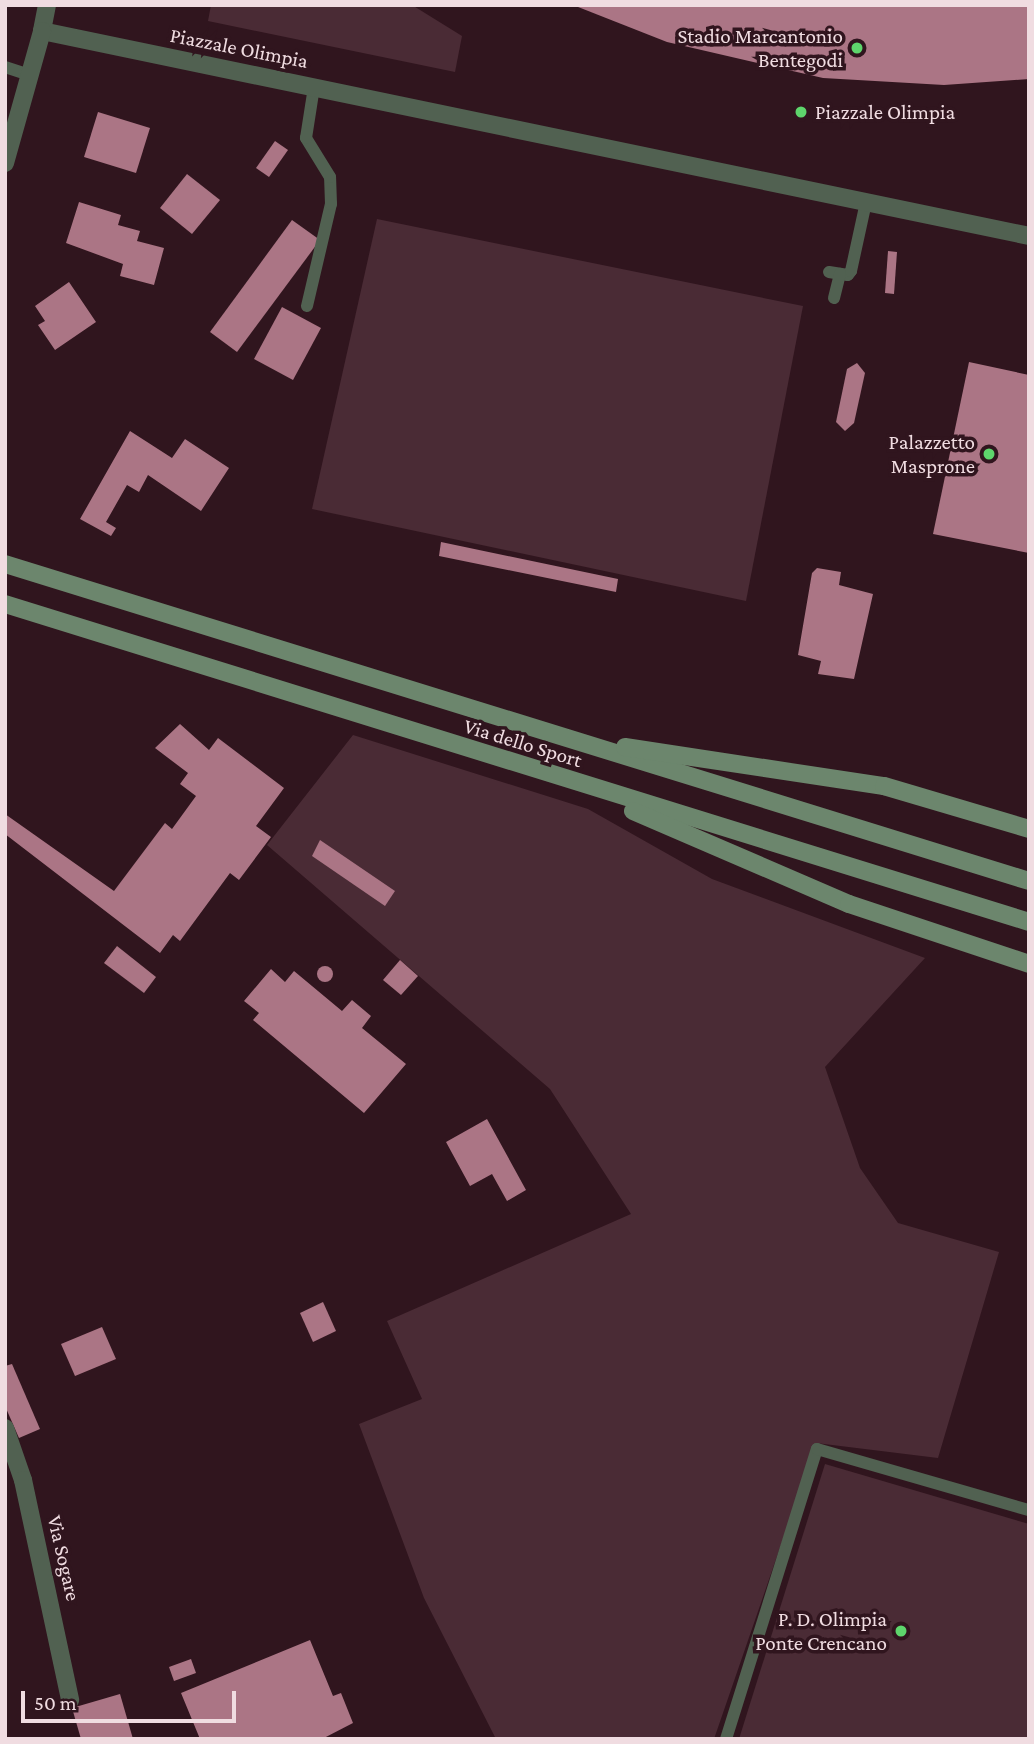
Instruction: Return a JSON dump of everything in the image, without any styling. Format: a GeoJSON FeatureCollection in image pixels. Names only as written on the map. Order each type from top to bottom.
{"type":"FeatureCollection","features":[{"type":"Feature","properties":{"kind":"street"},"geometry":{"type":"LineString","coordinates":[[5,163],[47,5]]}},
{"type":"Feature","properties":{"kind":"street","name":"Piazzale Olimpia"},"geometry":{"type":"LineString","coordinates":[[42,31],[1029,236]]}},
{"type":"Feature","properties":{"kind":"street","name":"Via dello Sport"},"geometry":{"type":"LineString","coordinates":[[5,564],[1029,881]]}},
{"type":"Feature","properties":{"kind":"street","name":"Via dello Sport"},"geometry":{"type":"LineString","coordinates":[[5,604],[1029,922]]}},
{"type":"Feature","properties":{"kind":"street"},"geometry":{"type":"LineString","coordinates":[[564,738],[884,786],[1029,829]]}},
{"type":"Feature","properties":{"kind":"street"},"geometry":{"type":"LineString","coordinates":[[550,775],[849,904],[1029,964]]}},
{"type":"Feature","properties":{"kind":"street","name":"Via Sogare"},"geometry":{"type":"LineString","coordinates":[[5,1428],[29,1506],[70,1700]]}},
{"type":"Feature","properties":{"kind":"lane"},"geometry":{"type":"LineString","coordinates":[[5,66],[29,75]]}},
{"type":"Feature","properties":{"kind":"lane"},"geometry":{"type":"LineString","coordinates":[[307,306],[331,204],[330,177],[306,138],[314,86]]}},
{"type":"Feature","properties":{"kind":"lane"},"geometry":{"type":"LineString","coordinates":[[834,298],[834,273],[851,271],[866,202]]}},
{"type":"Feature","properties":{"kind":"lane"},"geometry":{"type":"LineString","coordinates":[[726,1739],[817,1450],[1029,1510]]}},
{"type":"Feature","properties":{"kind":"shaded area"},"geometry":{"type":"Polygon","coordinates":[[[211,5],[412,5],[462,36],[455,72],[208,21],[211,5]]]}},
{"type":"Feature","properties":{"kind":"shaded area"},"geometry":{"type":"Polygon","coordinates":[[[377,219],[803,306],[746,601],[312,509],[377,219]]]}},
{"type":"Feature","properties":{"kind":"shaded area"},"geometry":{"type":"Polygon","coordinates":[[[353,735],[588,809],[712,879],[925,958],[825,1067],[860,1168],[898,1223],[999,1252],[938,1458],[816,1443],[714,1739],[496,1739],[424,1598],[359,1424],[422,1399],[387,1321],[631,1214],[550,1089],[267,845],[353,735]]]}},
{"type":"Feature","properties":{"kind":"shaded area","name":"P. D. Olimpia Ponte Crencano"},"geometry":{"type":"Polygon","coordinates":[[[825,1464],[1029,1524],[1029,1739],[739,1739],[825,1464]]]}},
{"type":"Feature","properties":{"kind":"building","name":"Stadio Marcantonio Bentegodi"},"geometry":{"type":"Polygon","coordinates":[[[573,5],[1029,5],[1029,79],[944,85],[823,78],[667,42],[573,5]]]}},
{"type":"Feature","properties":{"kind":"building"},"geometry":{"type":"Polygon","coordinates":[[[98,112],[150,128],[136,173],[84,157],[98,112]]]}},
{"type":"Feature","properties":{"kind":"building"},"geometry":{"type":"Polygon","coordinates":[[[275,141],[288,150],[269,177],[256,168],[275,141]]]}},
{"type":"Feature","properties":{"kind":"building"},"geometry":{"type":"Polygon","coordinates":[[[187,174],[220,200],[192,234],[160,208],[187,174]]]}},
{"type":"Feature","properties":{"kind":"building"},"geometry":{"type":"Polygon","coordinates":[[[79,202],[121,215],[118,225],[140,231],[137,241],[164,248],[154,285],[120,276],[123,264],[66,243],[79,202]]]}},
{"type":"Feature","properties":{"kind":"building"},"geometry":{"type":"Polygon","coordinates":[[[292,220],[320,240],[237,352],[210,332],[292,220]]]}},
{"type":"Feature","properties":{"kind":"building"},"geometry":{"type":"Polygon","coordinates":[[[888,251],[897,252],[894,294],[885,293],[888,251]]]}},
{"type":"Feature","properties":{"kind":"building"},"geometry":{"type":"Polygon","coordinates":[[[69,282],[96,322],[55,350],[38,325],[45,321],[35,306],[69,282]]]}},
{"type":"Feature","properties":{"kind":"building"},"geometry":{"type":"Polygon","coordinates":[[[282,307],[321,328],[293,380],[254,359],[282,307]]]}},
{"type":"Feature","properties":{"kind":"building","name":"Palazzetto Masprone"},"geometry":{"type":"Polygon","coordinates":[[[969,362],[1029,375],[1029,553],[933,534],[969,362]]]}},
{"type":"Feature","properties":{"kind":"building"},"geometry":{"type":"Polygon","coordinates":[[[857,363],[865,373],[854,423],[845,431],[836,422],[847,369],[857,363]]]}},
{"type":"Feature","properties":{"kind":"building"},"geometry":{"type":"Polygon","coordinates":[[[130,431],[172,458],[185,439],[229,468],[201,511],[148,475],[139,492],[127,485],[106,522],[116,528],[111,536],[80,519],[130,431]]]}},
{"type":"Feature","properties":{"kind":"building"},"geometry":{"type":"Polygon","coordinates":[[[441,542],[618,579],[616,592],[439,556],[441,542]]]}},
{"type":"Feature","properties":{"kind":"building"},"geometry":{"type":"Polygon","coordinates":[[[817,568],[841,572],[839,585],[873,594],[854,679],[818,674],[821,661],[798,655],[812,573],[817,568]]]}},
{"type":"Feature","properties":{"kind":"building"},"geometry":{"type":"Polygon","coordinates":[[[180,724],[209,750],[218,738],[284,788],[256,826],[271,837],[239,880],[230,873],[180,941],[173,935],[160,953],[5,834],[5,814],[114,891],[165,823],[172,829],[196,796],[180,784],[188,773],[155,748],[180,724]]]}},
{"type":"Feature","properties":{"kind":"building"},"geometry":{"type":"Polygon","coordinates":[[[320,840],[395,891],[385,906],[312,856],[320,840]]]}},
{"type":"Feature","properties":{"kind":"building"},"geometry":{"type":"Polygon","coordinates":[[[117,946],[156,977],[144,993],[104,963],[117,946]]]}},
{"type":"Feature","properties":{"kind":"building"},"geometry":{"type":"Polygon","coordinates":[[[400,960],[418,976],[401,995],[383,980],[400,960]]]}},
{"type":"Feature","properties":{"kind":"building"},"geometry":{"type":"Polygon","coordinates":[[[325,966],[333,974],[325,982],[317,974],[325,966]]]}},
{"type":"Feature","properties":{"kind":"building"},"geometry":{"type":"Polygon","coordinates":[[[271,969],[285,982],[294,971],[342,1011],[352,1000],[371,1016],[362,1028],[406,1064],[364,1113],[253,1020],[259,1013],[244,1001],[271,969]]]}},
{"type":"Feature","properties":{"kind":"building"},"geometry":{"type":"Polygon","coordinates":[[[487,1119],[526,1190],[507,1201],[492,1174],[470,1186],[446,1142],[487,1119]]]}},
{"type":"Feature","properties":{"kind":"building"},"geometry":{"type":"Polygon","coordinates":[[[323,1302],[336,1331],[313,1342],[300,1313],[323,1302]]]}},
{"type":"Feature","properties":{"kind":"building"},"geometry":{"type":"Polygon","coordinates":[[[102,1327],[116,1359],[75,1376],[61,1344],[102,1327]]]}},
{"type":"Feature","properties":{"kind":"building"},"geometry":{"type":"Polygon","coordinates":[[[12,1364],[40,1429],[19,1438],[5,1406],[5,1366],[12,1364]]]}},
{"type":"Feature","properties":{"kind":"building"},"geometry":{"type":"Polygon","coordinates":[[[310,1640],[333,1696],[341,1693],[353,1723],[322,1739],[200,1739],[181,1693],[310,1640]]]}},
{"type":"Feature","properties":{"kind":"building"},"geometry":{"type":"Polygon","coordinates":[[[191,1659],[196,1673],[174,1681],[169,1667],[191,1659]]]}},
{"type":"Feature","properties":{"kind":"building"},"geometry":{"type":"Polygon","coordinates":[[[120,1694],[133,1739],[81,1739],[72,1708],[120,1694]]]}},
{"type":"Feature","properties":{"kind":"place","name":"Stadio Marcantonio Bentegodi"},"geometry":{"type":"Point","coordinates":[857,48]}},
{"type":"Feature","properties":{"kind":"place","name":"Piazzale Olimpia"},"geometry":{"type":"Point","coordinates":[801,112]}},
{"type":"Feature","properties":{"kind":"place","name":"Palazzetto Masprone"},"geometry":{"type":"Point","coordinates":[989,454]}},
{"type":"Feature","properties":{"kind":"place","name":"P. D. Olimpia Ponte Crencano"},"geometry":{"type":"Point","coordinates":[901,1631]}}]}
